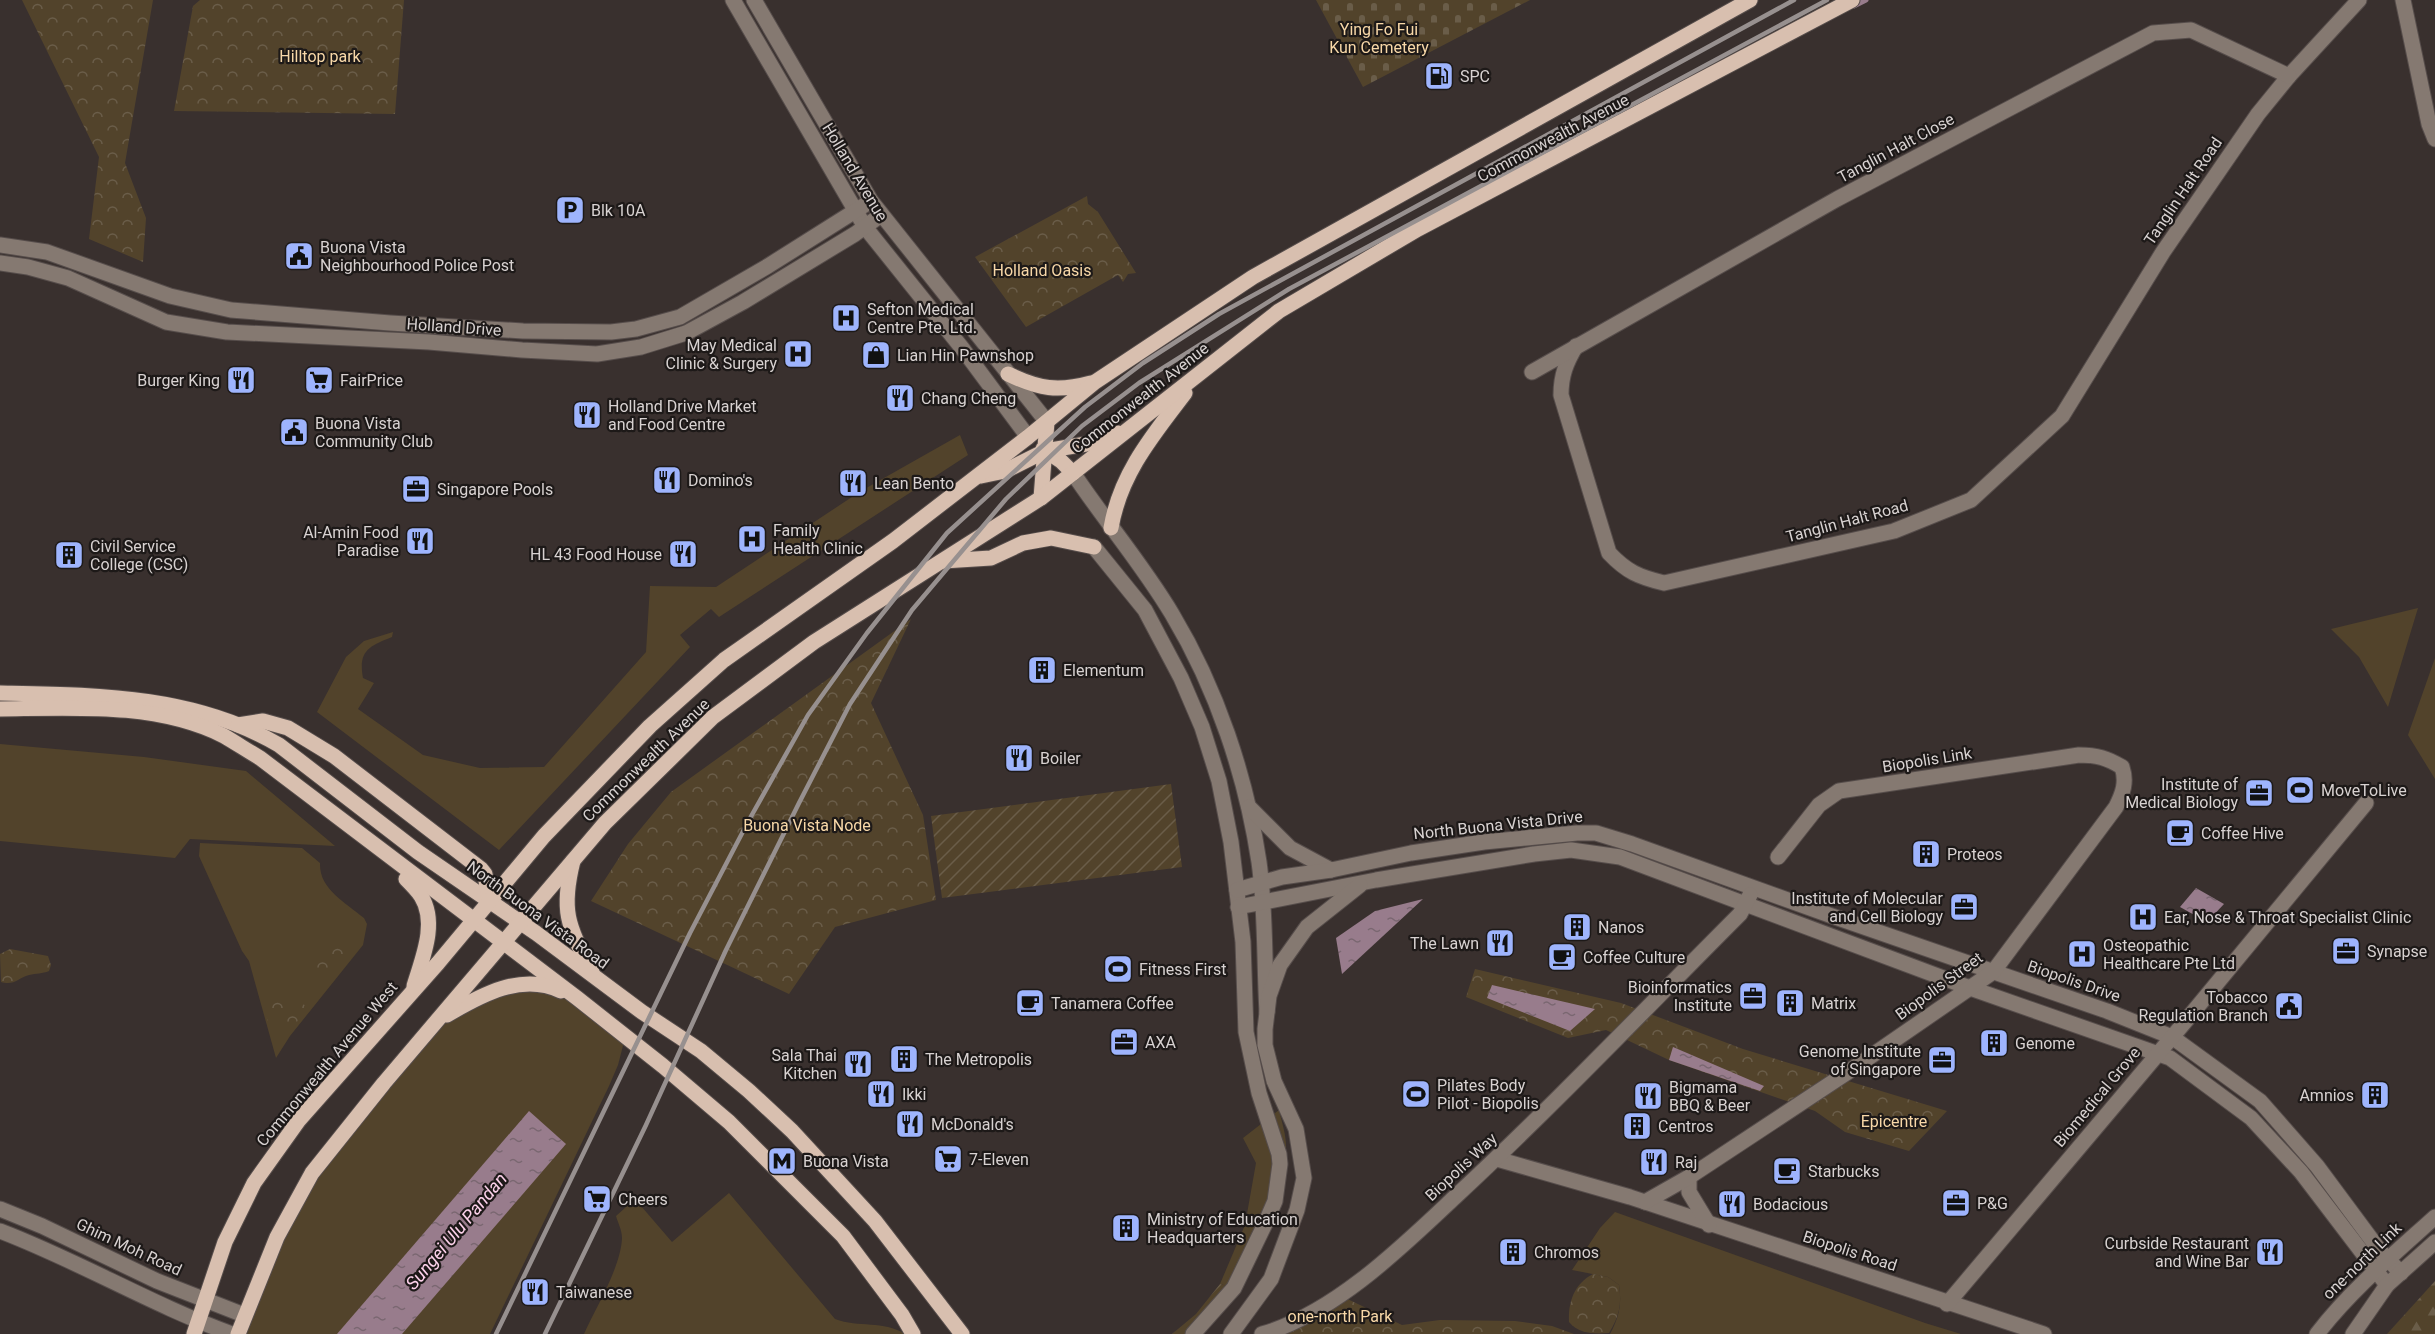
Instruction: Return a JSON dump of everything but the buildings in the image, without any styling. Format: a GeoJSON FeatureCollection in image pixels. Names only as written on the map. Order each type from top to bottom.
{"type":"FeatureCollection","features":[{"type":"Feature","properties":{"kind":"main road","name":"Commonwealth Avenue"},"geometry":{"type":"LineString","coordinates":[[489,901],[524,858],[585,791],[650,726],[724,660],[893,541],[1095,382],[1253,277],[1750,0]]}},
{"type":"Feature","properties":{"kind":"main road","name":"Commonwealth Avenue"},"geometry":{"type":"LineString","coordinates":[[520,921],[604,823],[712,717],[814,642],[1041,498],[1279,311],[1418,229],[1852,0]]}},
{"type":"Feature","properties":{"kind":"main road"},"geometry":{"type":"LineString","coordinates":[[1008,374],[1027,383],[1047,388],[1071,388],[1095,382]]}},
{"type":"Feature","properties":{"kind":"main road"},"geometry":{"type":"LineString","coordinates":[[1112,528],[1114,510],[1122,488],[1140,452],[1200,374]]}},
{"type":"Feature","properties":{"kind":"main road"},"geometry":{"type":"LineString","coordinates":[[1041,498],[1047,422]]}},
{"type":"Feature","properties":{"kind":"main road"},"geometry":{"type":"LineString","coordinates":[[976,477],[1005,471],[1046,451],[1086,444],[1130,430]]}},
{"type":"Feature","properties":{"kind":"main road"},"geometry":{"type":"LineString","coordinates":[[1028,437],[1061,461],[1072,473]]}},
{"type":"Feature","properties":{"kind":"main road"},"geometry":{"type":"LineString","coordinates":[[942,561],[991,558],[1023,543],[1051,538],[1094,547]]}},
{"type":"Feature","properties":{"kind":"main road","name":"North Buona Vista Road"},"geometry":{"type":"LineString","coordinates":[[0,693],[81,695],[163,703],[204,712],[261,734],[300,759],[418,852],[520,921],[642,1012],[701,1051],[792,1131],[875,1221],[962,1334]]}},
{"type":"Feature","properties":{"kind":"main road"},"geometry":{"type":"LineString","coordinates":[[0,709],[73,708],[143,712],[182,720],[212,732],[260,758],[577,998],[680,1080],[741,1134],[843,1236],[902,1315],[913,1334]]}},
{"type":"Feature","properties":{"kind":"main road"},"geometry":{"type":"LineString","coordinates":[[238,725],[263,720],[281,725],[334,756],[481,869],[486,874],[489,901]]}},
{"type":"Feature","properties":{"kind":"main road"},"geometry":{"type":"LineString","coordinates":[[382,852],[420,895],[426,908],[429,922],[425,949],[412,992]]}},
{"type":"Feature","properties":{"kind":"main road"},"geometry":{"type":"LineString","coordinates":[[574,858],[567,886],[568,925],[595,977]]}},
{"type":"Feature","properties":{"kind":"main road","name":"Commonwealth Avenue West"},"geometry":{"type":"LineString","coordinates":[[195,1328],[225,1242],[260,1174],[299,1120],[489,901]]}},
{"type":"Feature","properties":{"kind":"main road"},"geometry":{"type":"LineString","coordinates":[[238,1334],[277,1237],[312,1173],[520,921]]}},
{"type":"Feature","properties":{"kind":"main road"},"geometry":{"type":"LineString","coordinates":[[439,1019],[480,996],[512,984],[552,986],[577,998]]}},
{"type":"Feature","properties":{"kind":"street","name":"Holland Avenue"},"geometry":{"type":"LineString","coordinates":[[733,0],[865,227],[962,348],[1028,437]]}},
{"type":"Feature","properties":{"kind":"street","name":"Holland Avenue"},"geometry":{"type":"LineString","coordinates":[[754,0],[871,201],[1047,422]]}},
{"type":"Feature","properties":{"kind":"street","name":"Tanglin Halt Road"},"geometry":{"type":"LineString","coordinates":[[1576,346],[1564,369],[1561,395],[1609,553],[1624,569],[1644,578],[1664,583],[1894,531],[1971,500],[2062,416],[2163,252],[2258,114],[2289,76],[2359,0]]}},
{"type":"Feature","properties":{"kind":"street"},"geometry":{"type":"LineString","coordinates":[[2403,0],[2429,124],[2435,139]]}},
{"type":"Feature","properties":{"kind":"street","name":"Tanglin Halt Close"},"geometry":{"type":"LineString","coordinates":[[1532,372],[1837,199],[2153,33],[2191,30],[2289,76]]}},
{"type":"Feature","properties":{"kind":"street"},"geometry":{"type":"LineString","coordinates":[[768,59],[783,51]]}},
{"type":"Feature","properties":{"kind":"street","name":"Holland Drive"},"geometry":{"type":"LineString","coordinates":[[0,244],[47,252],[170,296],[231,310],[390,324],[523,331],[611,332],[636,329],[680,317],[768,267],[871,201]]}},
{"type":"Feature","properties":{"kind":"street","name":"Holland Drive"},"geometry":{"type":"LineString","coordinates":[[0,263],[28,267],[68,278],[166,322],[227,332],[429,342],[522,351],[597,354],[641,347],[686,333],[743,302],[881,215]]}},
{"type":"Feature","properties":{"kind":"street"},"geometry":{"type":"LineString","coordinates":[[1072,473],[1172,613],[1203,671],[1250,807],[1261,885],[1237,890]]}},
{"type":"Feature","properties":{"kind":"street"},"geometry":{"type":"LineString","coordinates":[[1094,547],[1145,610],[1181,678],[1202,727],[1219,781],[1231,842],[1243,942],[1246,1032],[1259,1093],[1280,1164],[1275,1201],[1234,1288],[1194,1334]]}},
{"type":"Feature","properties":{"kind":"street","name":"Biopolis Link"},"geometry":{"type":"LineString","coordinates":[[1778,858],[1819,805],[1839,791],[2079,755],[2098,755],[2109,759]]}},
{"type":"Feature","properties":{"kind":"street","name":"Biopolis Street"},"geometry":{"type":"LineString","coordinates":[[1645,1202],[1689,1177],[1848,1072],[1992,972],[2116,807],[2126,778],[2122,766],[2109,759]]}},
{"type":"Feature","properties":{"kind":"street","name":"Biomedical Grove"},"geometry":{"type":"LineString","coordinates":[[1947,1304],[2366,803]]}},
{"type":"Feature","properties":{"kind":"street"},"geometry":{"type":"LineString","coordinates":[[1250,807],[1290,848],[1331,870]]}},
{"type":"Feature","properties":{"kind":"street","name":"North Buona Vista Drive"},"geometry":{"type":"LineString","coordinates":[[1231,1334],[1271,1279],[1297,1210],[1304,1178],[1296,1130],[1274,1081],[1265,1045],[1267,1012],[1261,885],[1282,877],[1331,870],[1411,853],[1484,842],[1596,833],[1753,887]]}},
{"type":"Feature","properties":{"kind":"street","name":"North Buona Vista Drive"},"geometry":{"type":"LineString","coordinates":[[1238,907],[1534,854],[1571,850],[1620,857],[1747,904]]}},
{"type":"Feature","properties":{"kind":"street","name":"North Buona Vista Drive"},"geometry":{"type":"LineString","coordinates":[[1267,1012],[1273,983],[1280,965],[1307,927],[1362,884]]}},
{"type":"Feature","properties":{"kind":"street","name":"Biopolis Drive"},"geometry":{"type":"LineString","coordinates":[[1753,887],[2107,1011],[2172,1037],[2260,1101],[2317,1166],[2387,1260],[2401,1273]]}},
{"type":"Feature","properties":{"kind":"street","name":"Biopolis Way"},"geometry":{"type":"LineString","coordinates":[[1262,1334],[1309,1314],[1382,1264],[1497,1159],[1740,914],[1747,904],[1753,887]]}},
{"type":"Feature","properties":{"kind":"street"},"geometry":{"type":"LineString","coordinates":[[1747,904],[1970,988],[2170,1058],[2251,1118],[2301,1172],[2387,1285]]}},
{"type":"Feature","properties":{"kind":"street"},"geometry":{"type":"LineString","coordinates":[[1497,1159],[1645,1202]]}},
{"type":"Feature","properties":{"kind":"street"},"geometry":{"type":"LineString","coordinates":[[1689,1177],[1689,1192],[1709,1225]]}},
{"type":"Feature","properties":{"kind":"street","name":"Biopolis Road"},"geometry":{"type":"LineString","coordinates":[[1645,1202],[1947,1304],[2044,1334]]}},
{"type":"Feature","properties":{"kind":"street","name":"Ghim Moh Road"},"geometry":{"type":"LineString","coordinates":[[0,1209],[42,1226],[123,1266],[244,1315]]}},
{"type":"Feature","properties":{"kind":"street","name":"one-north Link"},"geometry":{"type":"LineString","coordinates":[[2317,1334],[2375,1271],[2435,1217]]}},
{"type":"Feature","properties":{"kind":"street"},"geometry":{"type":"LineString","coordinates":[[0,1231],[45,1248],[195,1328],[232,1334]]}},
{"type":"Feature","properties":{"kind":"street"},"geometry":{"type":"LineString","coordinates":[[2353,1334],[2387,1285],[2435,1242]]}},
{"type":"Feature","properties":{"kind":"green space"},"geometry":{"type":"Polygon","coordinates":[[[22,0],[153,0],[125,163],[146,218],[143,262],[89,239],[99,157],[22,0]]]}},
{"type":"Feature","properties":{"kind":"green space","name":"Hilltop park"},"geometry":{"type":"Polygon","coordinates":[[[200,0],[404,0],[395,114],[174,111],[193,6],[200,0]]]}},
{"type":"Feature","properties":{"kind":"green space","name":"Ying Fo Fui Kun Cemetery"},"geometry":{"type":"Polygon","coordinates":[[[1316,0],[1530,0],[1363,87],[1316,0]]]}},
{"type":"Feature","properties":{"kind":"green space","name":"Holland Oasis"},"geometry":{"type":"Polygon","coordinates":[[[1087,196],[1088,204],[1098,212],[1136,273],[1128,274],[1123,282],[1118,275],[1026,327],[975,257],[1087,196]]]}},
{"type":"Feature","properties":{"kind":"green space"},"geometry":{"type":"Polygon","coordinates":[[[960,435],[968,455],[719,617],[711,609],[680,635],[690,647],[499,850],[317,712],[346,657],[364,641],[393,632],[392,637],[371,647],[364,656],[363,678],[374,683],[358,709],[423,755],[480,768],[544,767],[646,652],[650,586],[716,587],[861,491],[960,435]]]}},
{"type":"Feature","properties":{"kind":"green space"},"geometry":{"type":"Polygon","coordinates":[[[2418,608],[2388,707],[2359,657],[2331,629],[2418,608]]]}},
{"type":"Feature","properties":{"kind":"green space","name":"Buona Vista Node"},"geometry":{"type":"Polygon","coordinates":[[[911,619],[871,703],[923,815],[936,900],[835,927],[789,994],[591,901],[628,844],[671,792],[911,619]]]}},
{"type":"Feature","properties":{"kind":"green space"},"geometry":{"type":"Polygon","coordinates":[[[2435,658],[2435,779],[2408,735],[2435,658]]]}},
{"type":"Feature","properties":{"kind":"green space"},"geometry":{"type":"Polygon","coordinates":[[[0,744],[144,757],[246,771],[335,846],[190,839],[175,858],[0,841],[0,744]]]}},
{"type":"Feature","properties":{"kind":"green space"},"geometry":{"type":"Polygon","coordinates":[[[1171,784],[1182,867],[942,898],[931,816],[1171,784]]]}},
{"type":"Feature","properties":{"kind":"green space"},"geometry":{"type":"Polygon","coordinates":[[[200,843],[302,848],[320,863],[328,888],[364,918],[367,924],[363,945],[290,1036],[276,1058],[249,961],[242,951],[199,856],[200,843]]]}},
{"type":"Feature","properties":{"kind":"green space"},"geometry":{"type":"Polygon","coordinates":[[[329,945],[344,946],[347,952],[341,967],[329,978],[317,973],[314,963],[319,953],[329,945]]]}},
{"type":"Feature","properties":{"kind":"green space"},"geometry":{"type":"Polygon","coordinates":[[[10,949],[48,956],[51,965],[49,971],[29,975],[13,982],[1,982],[0,954],[10,949]]]}},
{"type":"Feature","properties":{"kind":"green space","name":"Epicentre"},"geometry":{"type":"Polygon","coordinates":[[[1475,969],[1621,1003],[1743,1049],[1947,1111],[1909,1151],[1845,1132],[1815,1111],[1669,1060],[1606,1030],[1568,1038],[1466,997],[1475,969]]]}},
{"type":"Feature","properties":{"kind":"green space"},"geometry":{"type":"Polygon","coordinates":[[[552,986],[626,1034],[618,1065],[609,1086],[490,1334],[238,1334],[312,1173],[439,1019],[480,995],[552,986]]]}},
{"type":"Feature","properties":{"kind":"green space"},"geometry":{"type":"Polygon","coordinates":[[[278,1000],[302,1002],[306,1007],[301,1018],[287,1027],[271,1026],[266,1014],[270,1004],[278,1000]]]}},
{"type":"Feature","properties":{"kind":"green space"},"geometry":{"type":"Polygon","coordinates":[[[1279,1110],[1286,1151],[1284,1169],[1274,1204],[1234,1288],[1220,1284],[1245,1225],[1256,1163],[1243,1138],[1279,1110]]]}},
{"type":"Feature","properties":{"kind":"green space"},"geometry":{"type":"Polygon","coordinates":[[[729,1193],[835,1319],[880,1325],[905,1334],[584,1334],[607,1287],[621,1249],[621,1229],[616,1216],[635,1199],[672,1242],[729,1193]]]}},
{"type":"Feature","properties":{"kind":"green space"},"geometry":{"type":"Polygon","coordinates":[[[1615,1212],[1961,1334],[1610,1334],[1619,1311],[1619,1285],[1608,1277],[1572,1270],[1600,1228],[1615,1212]]]}},
{"type":"Feature","properties":{"kind":"green space"},"geometry":{"type":"Polygon","coordinates":[[[1593,1274],[1608,1277],[1619,1285],[1619,1310],[1609,1333],[1582,1331],[1569,1322],[1571,1301],[1577,1288],[1593,1274]]]}},
{"type":"Feature","properties":{"kind":"green space"},"geometry":{"type":"Polygon","coordinates":[[[2435,1281],[2435,1334],[2387,1334],[2435,1281]]]}},
{"type":"Feature","properties":{"kind":"green space"},"geometry":{"type":"Polygon","coordinates":[[[1220,1284],[1234,1288],[1190,1334],[1172,1334],[1196,1314],[1220,1284]]]}},
{"type":"Feature","properties":{"kind":"green space","name":"one-north Park"},"geometry":{"type":"Polygon","coordinates":[[[1339,1295],[1402,1325],[1440,1320],[1515,1321],[1552,1326],[1574,1334],[1262,1334],[1339,1295]]]}},
{"type":"Feature","properties":{"kind":"water"},"geometry":{"type":"Polygon","coordinates":[[[2196,888],[2224,904],[2207,922],[2180,907],[2196,888]]]}},
{"type":"Feature","properties":{"kind":"water"},"geometry":{"type":"Polygon","coordinates":[[[1423,899],[1342,974],[1336,938],[1375,911],[1423,899]]]}},
{"type":"Feature","properties":{"kind":"water"},"geometry":{"type":"Polygon","coordinates":[[[1492,985],[1595,1009],[1570,1031],[1487,998],[1492,985]]]}},
{"type":"Feature","properties":{"kind":"water"},"geometry":{"type":"Polygon","coordinates":[[[1673,1047],[1764,1086],[1760,1091],[1669,1060],[1673,1047]]]}},
{"type":"Feature","properties":{"kind":"water","name":"Sungei Ulu Pandan"},"geometry":{"type":"Polygon","coordinates":[[[529,1111],[566,1144],[402,1334],[337,1334],[529,1111]]]}},
{"type":"Feature","properties":{"kind":"waterway"},"geometry":{"type":"LineString","coordinates":[[1854,6],[1866,0]]}},
{"type":"Feature","properties":{"kind":"railway"},"geometry":{"type":"LineString","coordinates":[[496,1334],[690,933],[749,820],[808,715],[867,633],[947,533],[1085,407],[1143,363],[1219,314],[1794,0]]}},
{"type":"Feature","properties":{"kind":"railway"},"geometry":{"type":"LineString","coordinates":[[545,1334],[646,1125],[726,950],[850,704],[912,610],[1006,499],[1082,426],[1139,383],[1289,289],[1827,0]]}},
{"type":"Feature","properties":{"kind":"place","name":"SPC"},"geometry":{"type":"Point","coordinates":[1439,76]}},
{"type":"Feature","properties":{"kind":"place","name":"Blk 10A"},"geometry":{"type":"Point","coordinates":[570,210]}},
{"type":"Feature","properties":{"kind":"place","name":"Buona Vista Neighbourhood Police Post"},"geometry":{"type":"Point","coordinates":[299,256]}},
{"type":"Feature","properties":{"kind":"place","name":"Sefton Medical Centre Pte. Ltd."},"geometry":{"type":"Point","coordinates":[846,318]}},
{"type":"Feature","properties":{"kind":"place","name":"May Medical Clinic & Surgery"},"geometry":{"type":"Point","coordinates":[798,354]}},
{"type":"Feature","properties":{"kind":"place","name":"Lian Hin Pawnshop"},"geometry":{"type":"Point","coordinates":[876,355]}},
{"type":"Feature","properties":{"kind":"place","name":"Burger King"},"geometry":{"type":"Point","coordinates":[241,380]}},
{"type":"Feature","properties":{"kind":"place","name":"FairPrice"},"geometry":{"type":"Point","coordinates":[319,380]}},
{"type":"Feature","properties":{"kind":"place","name":"Chang Cheng"},"geometry":{"type":"Point","coordinates":[900,398]}},
{"type":"Feature","properties":{"kind":"place","name":"Holland Drive Market and Food Centre"},"geometry":{"type":"Point","coordinates":[587,415]}},
{"type":"Feature","properties":{"kind":"place","name":"Buona Vista Community Club"},"geometry":{"type":"Point","coordinates":[294,432]}},
{"type":"Feature","properties":{"kind":"place","name":"Domino's"},"geometry":{"type":"Point","coordinates":[667,480]}},
{"type":"Feature","properties":{"kind":"place","name":"Lean Bento"},"geometry":{"type":"Point","coordinates":[853,483]}},
{"type":"Feature","properties":{"kind":"place","name":"Singapore Pools"},"geometry":{"type":"Point","coordinates":[416,489]}},
{"type":"Feature","properties":{"kind":"place","name":"Family Health Clinic"},"geometry":{"type":"Point","coordinates":[752,539]}},
{"type":"Feature","properties":{"kind":"place","name":"Al-Amin Food Paradise"},"geometry":{"type":"Point","coordinates":[420,541]}},
{"type":"Feature","properties":{"kind":"place","name":"HL 43 Food House"},"geometry":{"type":"Point","coordinates":[683,554]}},
{"type":"Feature","properties":{"kind":"place","name":"Civil Service College (CSC)"},"geometry":{"type":"Point","coordinates":[69,555]}},
{"type":"Feature","properties":{"kind":"place","name":"Elementum"},"geometry":{"type":"Point","coordinates":[1042,670]}},
{"type":"Feature","properties":{"kind":"place","name":"Boiler"},"geometry":{"type":"Point","coordinates":[1019,758]}},
{"type":"Feature","properties":{"kind":"place","name":"MoveToLive"},"geometry":{"type":"Point","coordinates":[2300,790]}},
{"type":"Feature","properties":{"kind":"place","name":"Institute of Medical Biology"},"geometry":{"type":"Point","coordinates":[2259,793]}},
{"type":"Feature","properties":{"kind":"place","name":"Coffee Hive"},"geometry":{"type":"Point","coordinates":[2180,833]}},
{"type":"Feature","properties":{"kind":"place","name":"Proteos"},"geometry":{"type":"Point","coordinates":[1926,854]}},
{"type":"Feature","properties":{"kind":"place","name":"Institute of Molecular and Cell Biology"},"geometry":{"type":"Point","coordinates":[1964,907]}},
{"type":"Feature","properties":{"kind":"place","name":"Ear, Nose & Throat Specialist Clinic"},"geometry":{"type":"Point","coordinates":[2143,917]}},
{"type":"Feature","properties":{"kind":"place","name":"Nanos"},"geometry":{"type":"Point","coordinates":[1577,927]}},
{"type":"Feature","properties":{"kind":"place","name":"The Lawn"},"geometry":{"type":"Point","coordinates":[1500,943]}},
{"type":"Feature","properties":{"kind":"place","name":"Synapse"},"geometry":{"type":"Point","coordinates":[2346,951]}},
{"type":"Feature","properties":{"kind":"place","name":"Osteopathic Healthcare Pte Ltd"},"geometry":{"type":"Point","coordinates":[2082,954]}},
{"type":"Feature","properties":{"kind":"place","name":"Coffee Culture"},"geometry":{"type":"Point","coordinates":[1562,957]}},
{"type":"Feature","properties":{"kind":"place","name":"Fitness First"},"geometry":{"type":"Point","coordinates":[1118,969]}},
{"type":"Feature","properties":{"kind":"place","name":"Bioinformatics Institute"},"geometry":{"type":"Point","coordinates":[1753,996]}},
{"type":"Feature","properties":{"kind":"place","name":"Tanamera Coffee"},"geometry":{"type":"Point","coordinates":[1030,1003]}},
{"type":"Feature","properties":{"kind":"place","name":"Matrix"},"geometry":{"type":"Point","coordinates":[1790,1003]}},
{"type":"Feature","properties":{"kind":"place","name":"Tobacco Regulation Branch"},"geometry":{"type":"Point","coordinates":[2289,1006]}},
{"type":"Feature","properties":{"kind":"place","name":"AXA"},"geometry":{"type":"Point","coordinates":[1124,1042]}},
{"type":"Feature","properties":{"kind":"place","name":"Genome"},"geometry":{"type":"Point","coordinates":[1994,1043]}},
{"type":"Feature","properties":{"kind":"place","name":"The Metropolis"},"geometry":{"type":"Point","coordinates":[904,1059]}},
{"type":"Feature","properties":{"kind":"place","name":"Genome Institute of Singapore"},"geometry":{"type":"Point","coordinates":[1942,1060]}},
{"type":"Feature","properties":{"kind":"place","name":"Sala Thai Kitchen"},"geometry":{"type":"Point","coordinates":[858,1064]}},
{"type":"Feature","properties":{"kind":"place","name":"Ikki"},"geometry":{"type":"Point","coordinates":[881,1094]}},
{"type":"Feature","properties":{"kind":"place","name":"Pilates Body Pilot - Biopolis"},"geometry":{"type":"Point","coordinates":[1416,1094]}},
{"type":"Feature","properties":{"kind":"place","name":"Amnios"},"geometry":{"type":"Point","coordinates":[2375,1095]}},
{"type":"Feature","properties":{"kind":"place","name":"Bigmama BBQ & Beer"},"geometry":{"type":"Point","coordinates":[1648,1096]}},
{"type":"Feature","properties":{"kind":"place","name":"McDonald's"},"geometry":{"type":"Point","coordinates":[910,1124]}},
{"type":"Feature","properties":{"kind":"place","name":"Centros"},"geometry":{"type":"Point","coordinates":[1637,1126]}},
{"type":"Feature","properties":{"kind":"place","name":"7-Eleven"},"geometry":{"type":"Point","coordinates":[948,1159]}},
{"type":"Feature","properties":{"kind":"place","name":"Buona Vista"},"geometry":{"type":"Point","coordinates":[782,1161]}},
{"type":"Feature","properties":{"kind":"place","name":"Raj"},"geometry":{"type":"Point","coordinates":[1654,1162]}},
{"type":"Feature","properties":{"kind":"place","name":"Starbucks"},"geometry":{"type":"Point","coordinates":[1787,1171]}},
{"type":"Feature","properties":{"kind":"place","name":"Cheers"},"geometry":{"type":"Point","coordinates":[597,1199]}},
{"type":"Feature","properties":{"kind":"place","name":"P&G"},"geometry":{"type":"Point","coordinates":[1956,1203]}},
{"type":"Feature","properties":{"kind":"place","name":"Bodacious"},"geometry":{"type":"Point","coordinates":[1732,1204]}},
{"type":"Feature","properties":{"kind":"place","name":"Ministry of Education Headquarters"},"geometry":{"type":"Point","coordinates":[1126,1228]}},
{"type":"Feature","properties":{"kind":"place","name":"Chromos"},"geometry":{"type":"Point","coordinates":[1513,1252]}},
{"type":"Feature","properties":{"kind":"place","name":"Curbside Restaurant and Wine Bar"},"geometry":{"type":"Point","coordinates":[2270,1252]}},
{"type":"Feature","properties":{"kind":"place","name":"Taiwanese"},"geometry":{"type":"Point","coordinates":[535,1292]}}]}
